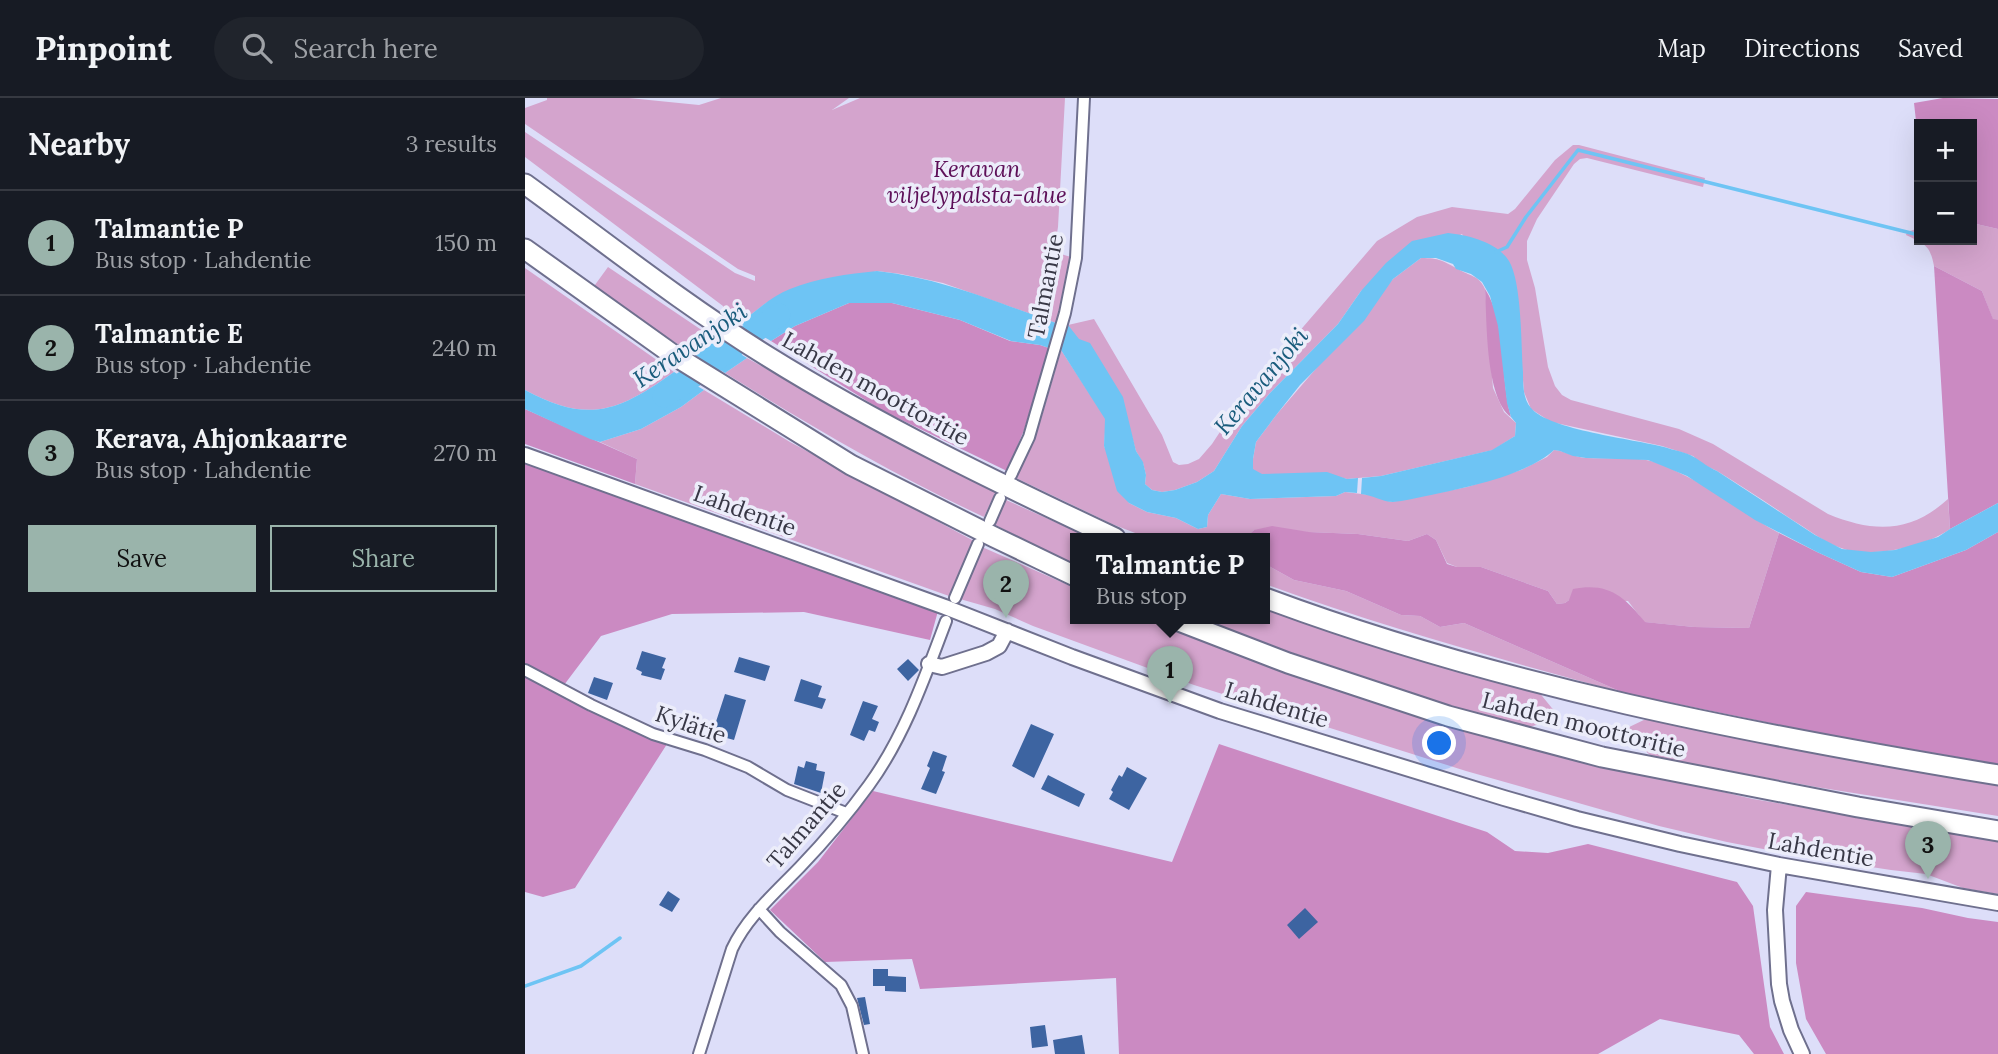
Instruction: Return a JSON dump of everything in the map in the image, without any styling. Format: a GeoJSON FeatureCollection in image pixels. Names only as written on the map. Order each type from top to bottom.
{"type":"FeatureCollection","features":[{"type":"Feature","properties":{"kind":"highway","name":"Lahden moottoritie"},"geometry":{"type":"LineString","coordinates":[[525,184],[716,323],[768,356],[875,419],[1019,493],[1104,533]]}},
{"type":"Feature","properties":{"kind":"highway"},"geometry":{"type":"LineString","coordinates":[[525,249],[673,354],[851,465],[1070,573]]}},
{"type":"Feature","properties":{"kind":"highway","name":"Lahden moottoritie"},"geometry":{"type":"LineString","coordinates":[[1270,600],[1464,664],[1615,702],[1866,753],[1998,775]]}},
{"type":"Feature","properties":{"kind":"highway","name":"Lahden moottoritie"},"geometry":{"type":"LineString","coordinates":[[1187,624],[1288,663],[1448,716],[1602,757],[1858,807],[1998,831]]}},
{"type":"Feature","properties":{"kind":"main road","name":"Lahdentie"},"geometry":{"type":"LineString","coordinates":[[525,455],[1220,711],[1491,794],[1616,829],[1779,865],[1998,903]]}},
{"type":"Feature","properties":{"kind":"main road"},"geometry":{"type":"LineString","coordinates":[[929,664],[942,667],[986,653],[999,646],[1006,631]]}},
{"type":"Feature","properties":{"kind":"main road"},"geometry":{"type":"LineString","coordinates":[[1779,865],[1775,910],[1779,984],[1791,1030],[1803,1054]]}},
{"type":"Feature","properties":{"kind":"street","name":"Talmantie"},"geometry":{"type":"LineString","coordinates":[[1011,475],[1029,436],[1065,313],[1076,258],[1084,98]]}},
{"type":"Feature","properties":{"kind":"street"},"geometry":{"type":"LineString","coordinates":[[990,521],[1000,499]]}},
{"type":"Feature","properties":{"kind":"street"},"geometry":{"type":"LineString","coordinates":[[955,598],[978,544]]}},
{"type":"Feature","properties":{"kind":"street","name":"Talmantie"},"geometry":{"type":"LineString","coordinates":[[699,1054],[731,949],[740,933],[869,786],[890,752],[946,621]]}},
{"type":"Feature","properties":{"kind":"street","name":"Kylätie"},"geometry":{"type":"LineString","coordinates":[[525,670],[653,734],[748,767],[787,790],[846,813]]}},
{"type":"Feature","properties":{"kind":"street"},"geometry":{"type":"LineString","coordinates":[[759,909],[780,932],[841,985],[852,1006],[863,1054]]}},
{"type":"Feature","properties":{"kind":"green space","name":"Keravan viljelypalsta-alue"},"geometry":{"type":"Polygon","coordinates":[[[547,98],[629,98],[699,105],[721,98],[849,98],[832,110],[860,98],[1065,98],[1058,227],[1054,252],[1071,257],[1056,323],[943,283],[877,271],[766,303],[740,323],[725,313],[723,306],[525,157],[525,132],[735,273],[755,281],[755,276],[738,269],[525,124],[525,108],[547,98]]]}},
{"type":"Feature","properties":{"kind":"green space"},"geometry":{"type":"Polygon","coordinates":[[[1573,145],[1705,178],[1703,187],[1587,158],[1580,159],[1537,219],[1527,241],[1527,260],[1535,288],[1548,367],[1555,386],[1562,395],[1571,400],[1679,429],[1713,444],[1828,514],[1845,520],[1876,527],[1906,524],[1934,510],[1948,499],[1950,529],[1927,541],[1882,552],[1841,548],[1817,536],[1693,456],[1662,446],[1551,422],[1531,409],[1524,392],[1520,343],[1462,234],[1361,291],[1338,324],[1270,393],[1242,426],[1214,471],[1197,482],[1175,490],[1152,490],[1145,484],[1143,463],[1136,451],[1129,426],[1068,325],[1094,319],[1162,435],[1173,462],[1179,465],[1188,464],[1199,459],[1212,444],[1243,397],[1377,241],[1417,217],[1452,207],[1508,214],[1555,160],[1573,145]]]}},
{"type":"Feature","properties":{"kind":"green space"},"geometry":{"type":"Polygon","coordinates":[[[1977,224],[1998,229],[1998,320],[1993,320],[1982,291],[1934,266],[1926,246],[1977,245],[1977,224]]]}},
{"type":"Feature","properties":{"kind":"green space"},"geometry":{"type":"Polygon","coordinates":[[[1914,230],[1914,239],[1906,235],[1914,230]]]}},
{"type":"Feature","properties":{"kind":"green space"},"geometry":{"type":"Polygon","coordinates":[[[1421,258],[1445,262],[1477,278],[1483,284],[1493,388],[1504,412],[1516,423],[1515,436],[1493,450],[1381,476],[1347,479],[1262,475],[1253,470],[1256,442],[1277,414],[1393,279],[1421,258]]]}},
{"type":"Feature","properties":{"kind":"green space"},"geometry":{"type":"Polygon","coordinates":[[[608,267],[716,339],[695,355],[592,289],[608,267]]]}},
{"type":"Feature","properties":{"kind":"green space"},"geometry":{"type":"Polygon","coordinates":[[[525,268],[674,372],[636,396],[602,409],[567,407],[525,390],[525,268]]]}},
{"type":"Feature","properties":{"kind":"green space"},"geometry":{"type":"Polygon","coordinates":[[[1061,350],[1106,419],[1104,446],[1129,503],[1147,512],[1176,518],[1198,529],[1207,527],[1208,515],[1221,494],[1250,499],[1336,496],[1345,492],[1370,495],[1391,502],[1467,487],[1521,470],[1547,457],[1554,450],[1586,458],[1639,459],[1661,464],[1698,482],[1779,533],[1749,628],[1694,627],[1644,622],[1628,601],[1569,600],[1557,604],[1548,591],[1481,567],[1457,567],[1447,563],[1436,540],[1427,534],[1408,541],[1358,534],[1254,530],[1251,533],[1135,533],[1016,478],[1041,419],[1061,350]]]}},
{"type":"Feature","properties":{"kind":"green space"},"geometry":{"type":"Polygon","coordinates":[[[747,358],[996,491],[984,517],[852,449],[725,373],[747,358]]]}},
{"type":"Feature","properties":{"kind":"green space"},"geometry":{"type":"Polygon","coordinates":[[[704,390],[790,442],[974,541],[949,596],[635,484],[637,459],[600,442],[641,429],[681,407],[704,390]]]}},
{"type":"Feature","properties":{"kind":"green space"},"geometry":{"type":"Polygon","coordinates":[[[1006,500],[1080,533],[1070,533],[1070,562],[995,525],[1006,500]]]}},
{"type":"Feature","properties":{"kind":"green space"},"geometry":{"type":"Polygon","coordinates":[[[982,547],[1070,586],[1070,624],[1158,624],[1282,670],[1577,758],[1753,799],[1998,840],[1998,894],[1963,888],[1926,874],[1799,856],[1659,826],[1466,771],[1194,685],[1033,626],[995,609],[960,599],[982,547]]]}},
{"type":"Feature","properties":{"kind":"green space"},"geometry":{"type":"Polygon","coordinates":[[[1270,567],[1294,580],[1346,591],[1401,615],[1420,616],[1440,627],[1464,623],[1624,693],[1398,629],[1270,586],[1270,567]]]}},
{"type":"Feature","properties":{"kind":"green space"},"geometry":{"type":"Polygon","coordinates":[[[1270,607],[1538,691],[1560,718],[1526,728],[1432,700],[1212,624],[1270,624],[1270,607]]]}},
{"type":"Feature","properties":{"kind":"green space"},"geometry":{"type":"Polygon","coordinates":[[[1650,717],[1806,752],[1998,784],[1998,816],[1816,787],[1651,756],[1623,730],[1650,717]]]}},
{"type":"Feature","properties":{"kind":"shaded area"},"geometry":{"type":"Polygon","coordinates":[[[1943,98],[1998,99],[1998,229],[1977,224],[1977,119],[1916,119],[1914,103],[1943,98]]]}},
{"type":"Feature","properties":{"kind":"shaded area"},"geometry":{"type":"Polygon","coordinates":[[[1934,266],[1982,291],[1993,319],[1998,320],[1998,503],[1950,529],[1934,266]]]}},
{"type":"Feature","properties":{"kind":"shaded area"},"geometry":{"type":"Polygon","coordinates":[[[1485,289],[1497,317],[1511,417],[1496,393],[1492,376],[1485,289]]]}},
{"type":"Feature","properties":{"kind":"shaded area"},"geometry":{"type":"Polygon","coordinates":[[[849,303],[892,303],[960,320],[1010,341],[1049,348],[1024,430],[1007,471],[883,411],[771,341],[795,326],[849,303]]]}},
{"type":"Feature","properties":{"kind":"shaded area"},"geometry":{"type":"Polygon","coordinates":[[[525,409],[637,459],[635,484],[525,444],[525,409]]]}},
{"type":"Feature","properties":{"kind":"shaded area"},"geometry":{"type":"Polygon","coordinates":[[[525,463],[938,611],[930,640],[804,612],[672,614],[601,636],[561,689],[525,666],[525,463]]]}},
{"type":"Feature","properties":{"kind":"shaded area"},"geometry":{"type":"Polygon","coordinates":[[[1272,526],[1408,541],[1427,534],[1436,540],[1447,564],[1457,567],[1481,567],[1548,591],[1557,604],[1569,600],[1573,589],[1596,588],[1622,598],[1645,622],[1694,627],[1749,628],[1779,533],[1861,572],[1892,577],[1966,550],[1998,532],[1998,764],[1829,735],[1624,693],[1464,623],[1440,627],[1420,616],[1401,615],[1346,591],[1294,580],[1270,567],[1270,533],[1251,533],[1272,526]]]}},
{"type":"Feature","properties":{"kind":"shaded area"},"geometry":{"type":"Polygon","coordinates":[[[525,674],[667,744],[575,888],[543,897],[525,892],[525,674]]]}},
{"type":"Feature","properties":{"kind":"shaded area"},"geometry":{"type":"Polygon","coordinates":[[[1219,744],[1487,832],[1515,851],[1548,853],[1588,844],[1737,882],[1753,906],[1770,1027],[1784,1054],[1754,1054],[1739,1035],[1660,1019],[1598,1054],[1119,1054],[1116,978],[920,989],[912,959],[825,962],[770,910],[818,862],[873,791],[1172,862],[1219,744]]]}},
{"type":"Feature","properties":{"kind":"shaded area"},"geometry":{"type":"Polygon","coordinates":[[[1806,892],[1998,922],[1998,1054],[1826,1054],[1806,1019],[1796,963],[1796,906],[1806,892]]]}},
{"type":"Feature","properties":{"kind":"water"},"geometry":{"type":"Polygon","coordinates":[[[1448,233],[1490,244],[1509,261],[1519,299],[1525,396],[1531,408],[1541,416],[1573,428],[1691,455],[1815,535],[1842,549],[1871,552],[1895,550],[1938,537],[1998,503],[1998,532],[1966,550],[1892,577],[1861,572],[1755,520],[1687,476],[1648,460],[1586,458],[1554,450],[1511,474],[1458,489],[1393,502],[1361,494],[1362,478],[1492,450],[1515,436],[1516,423],[1507,403],[1498,326],[1490,296],[1482,282],[1471,274],[1436,258],[1421,258],[1393,279],[1364,321],[1300,385],[1256,442],[1253,469],[1262,474],[1327,472],[1347,479],[1358,478],[1357,493],[1250,499],[1221,494],[1208,515],[1207,527],[1198,529],[1176,518],[1147,512],[1129,503],[1117,491],[1104,446],[1105,419],[1061,350],[1068,325],[1079,339],[1090,343],[1123,397],[1136,451],[1143,462],[1145,484],[1152,490],[1162,492],[1175,490],[1197,482],[1214,471],[1242,426],[1270,393],[1338,324],[1361,291],[1386,263],[1412,241],[1448,233]]]}},
{"type":"Feature","properties":{"kind":"water"},"geometry":{"type":"Polygon","coordinates":[[[877,271],[946,285],[1056,323],[1049,348],[1011,341],[960,320],[892,303],[849,303],[795,326],[771,341],[740,323],[770,300],[800,285],[877,271]]]}},
{"type":"Feature","properties":{"kind":"water"},"geometry":{"type":"Polygon","coordinates":[[[716,339],[747,358],[725,373],[695,355],[716,339]]]}},
{"type":"Feature","properties":{"kind":"water"},"geometry":{"type":"Polygon","coordinates":[[[674,372],[704,390],[681,407],[641,429],[600,442],[525,409],[525,390],[567,407],[602,409],[636,396],[674,372]]]}},
{"type":"Feature","properties":{"kind":"building"},"geometry":{"type":"Polygon","coordinates":[[[642,651],[666,658],[661,680],[641,675],[642,672],[636,669],[642,651]]]}},
{"type":"Feature","properties":{"kind":"building"},"geometry":{"type":"Polygon","coordinates":[[[739,657],[770,666],[765,681],[734,672],[739,657]]]}},
{"type":"Feature","properties":{"kind":"building"},"geometry":{"type":"Polygon","coordinates":[[[908,659],[919,670],[908,681],[897,669],[908,659]]]}},
{"type":"Feature","properties":{"kind":"building"},"geometry":{"type":"Polygon","coordinates":[[[594,677],[613,683],[607,700],[588,693],[594,677]]]}},
{"type":"Feature","properties":{"kind":"building"},"geometry":{"type":"Polygon","coordinates":[[[801,679],[822,686],[818,697],[826,699],[822,709],[794,701],[801,679]]]}},
{"type":"Feature","properties":{"kind":"building"},"geometry":{"type":"Polygon","coordinates":[[[725,694],[746,700],[734,740],[712,734],[725,694]]]}},
{"type":"Feature","properties":{"kind":"building"},"geometry":{"type":"Polygon","coordinates":[[[863,701],[878,706],[872,719],[879,722],[875,732],[869,730],[864,741],[850,735],[863,701]]]}},
{"type":"Feature","properties":{"kind":"building"},"geometry":{"type":"Polygon","coordinates":[[[1031,724],[1054,734],[1034,778],[1012,766],[1031,724]]]}},
{"type":"Feature","properties":{"kind":"building"},"geometry":{"type":"Polygon","coordinates":[[[933,751],[947,756],[942,771],[945,772],[936,794],[921,789],[930,768],[927,766],[933,751]]]}},
{"type":"Feature","properties":{"kind":"building"},"geometry":{"type":"Polygon","coordinates":[[[806,761],[817,764],[816,770],[825,772],[821,793],[794,784],[798,766],[804,768],[806,761]]]}},
{"type":"Feature","properties":{"kind":"building"},"geometry":{"type":"Polygon","coordinates":[[[1127,767],[1147,778],[1129,810],[1109,799],[1119,775],[1122,777],[1127,767]]]}},
{"type":"Feature","properties":{"kind":"building"},"geometry":{"type":"Polygon","coordinates":[[[1048,775],[1085,794],[1079,807],[1041,789],[1048,775]]]}},
{"type":"Feature","properties":{"kind":"building"},"geometry":{"type":"Polygon","coordinates":[[[668,891],[680,899],[672,912],[659,905],[668,891]]]}},
{"type":"Feature","properties":{"kind":"building"},"geometry":{"type":"Polygon","coordinates":[[[1305,908],[1318,922],[1299,939],[1287,925],[1305,908]]]}},
{"type":"Feature","properties":{"kind":"building"},"geometry":{"type":"Polygon","coordinates":[[[873,969],[888,969],[888,976],[906,977],[906,992],[885,991],[885,986],[873,986],[873,969]]]}},
{"type":"Feature","properties":{"kind":"building"},"geometry":{"type":"Polygon","coordinates":[[[865,997],[870,1024],[864,1025],[857,998],[865,997]]]}},
{"type":"Feature","properties":{"kind":"building"},"geometry":{"type":"Polygon","coordinates":[[[1045,1025],[1048,1046],[1032,1048],[1030,1027],[1045,1025]]]}},
{"type":"Feature","properties":{"kind":"building"},"geometry":{"type":"Polygon","coordinates":[[[1082,1035],[1085,1054],[1055,1054],[1053,1040],[1082,1035]]]}},
{"type":"Feature","properties":{"kind":"waterway"},"geometry":{"type":"LineString","coordinates":[[1496,252],[1507,247],[1526,217],[1578,150],[1914,234]]}},
{"type":"Feature","properties":{"kind":"waterway","name":"Keravanjoki"},"geometry":{"type":"LineString","coordinates":[[664,396],[779,315]]}},
{"type":"Feature","properties":{"kind":"waterway"},"geometry":{"type":"LineString","coordinates":[[525,986],[581,966],[620,938]]}},
{"type":"Feature","properties":{"kind":"place","name":"Talmantie E"},"geometry":{"type":"Point","coordinates":[1006,618]}},
{"type":"Feature","properties":{"kind":"place","name":"Talmantie P"},"geometry":{"type":"Point","coordinates":[1170,704]}},
{"type":"Feature","properties":{"kind":"place","name":"Kerava, Ahjonkaarre"},"geometry":{"type":"Point","coordinates":[1928,879]}}]}
